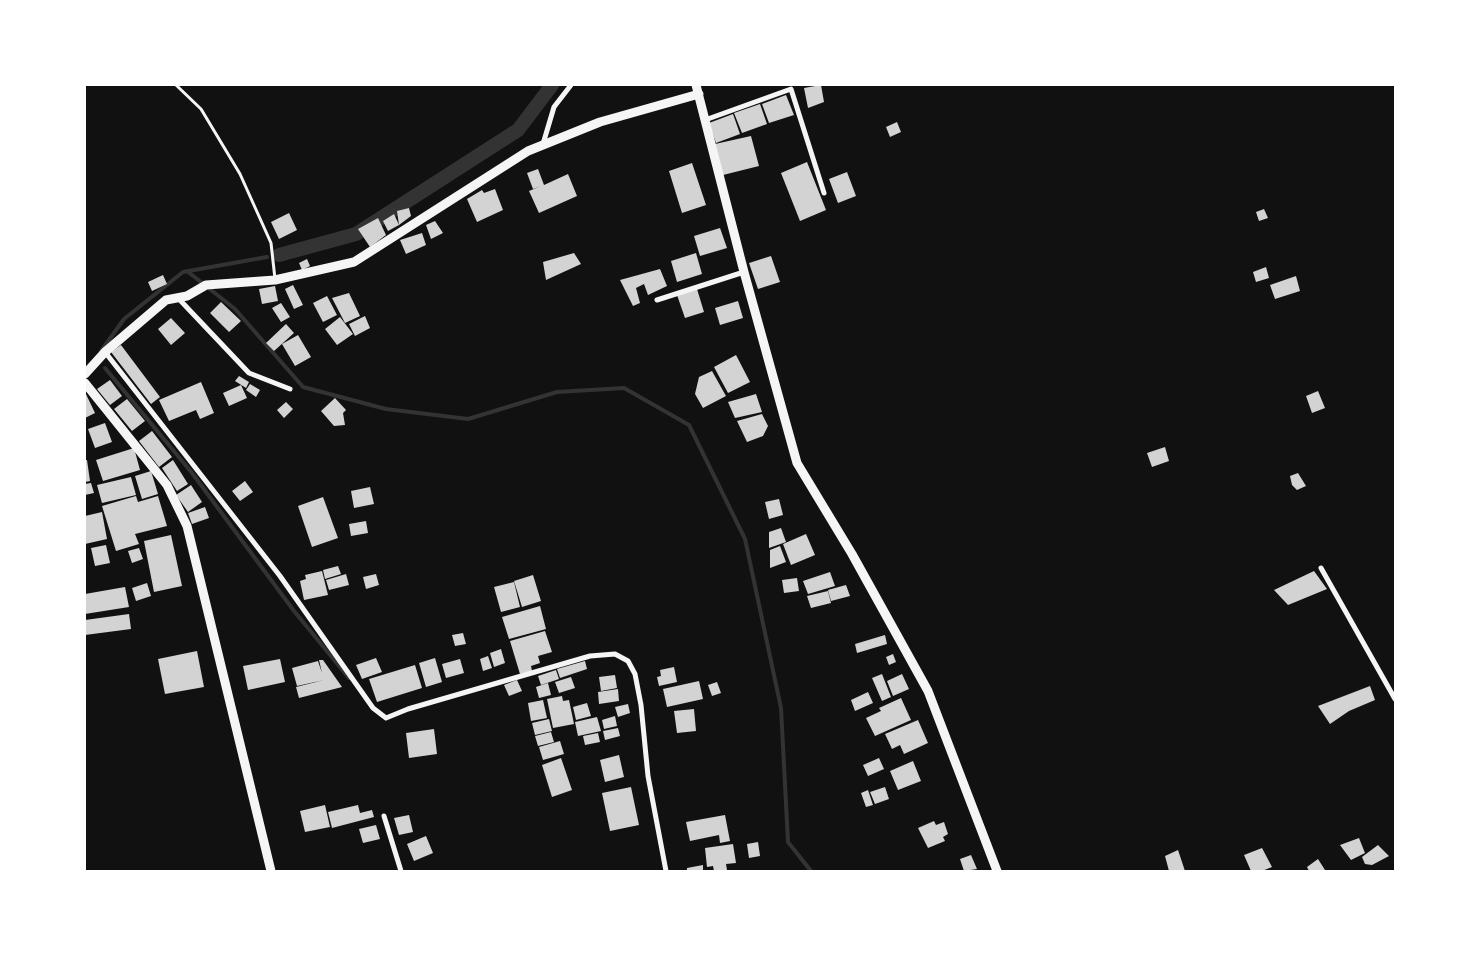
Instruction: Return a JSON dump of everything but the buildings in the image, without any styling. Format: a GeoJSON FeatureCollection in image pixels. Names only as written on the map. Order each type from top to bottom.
{"type":"FeatureCollection","features":[{"type":"Feature","properties":{"kind":"street"},"geometry":{"type":"LineString","coordinates":[[543,145],[554,107],[571,85]]}},
{"type":"Feature","properties":{"kind":"street"},"geometry":{"type":"LineString","coordinates":[[705,120],[791,88],[824,193]]}},
{"type":"Feature","properties":{"kind":"street"},"geometry":{"type":"LineString","coordinates":[[85,374],[105,352],[166,300],[182,297],[206,286],[275,280],[354,262],[528,151],[600,122],[697,89],[744,272],[797,463],[852,554],[928,691],[997,871]]}},
{"type":"Feature","properties":{"kind":"street"},"geometry":{"type":"LineString","coordinates":[[658,300],[744,272]]}},
{"type":"Feature","properties":{"kind":"street"},"geometry":{"type":"LineString","coordinates":[[182,297],[249,373],[290,389]]}},
{"type":"Feature","properties":{"kind":"street"},"geometry":{"type":"LineString","coordinates":[[105,352],[280,576],[374,708],[386,718],[408,709],[590,656],[614,654],[628,661],[635,674],[641,705],[648,776],[666,871]]}},
{"type":"Feature","properties":{"kind":"street"},"geometry":{"type":"LineString","coordinates":[[85,383],[167,485],[187,526],[271,871]]}},
{"type":"Feature","properties":{"kind":"street"},"geometry":{"type":"LineString","coordinates":[[1320,568],[1395,698]]}},
{"type":"Feature","properties":{"kind":"street"},"geometry":{"type":"LineString","coordinates":[[384,816],[401,871]]}},
{"type":"Feature","properties":{"kind":"lane"},"geometry":{"type":"LineString","coordinates":[[176,85],[201,109],[240,174],[271,243],[275,280]]}},
{"type":"Feature","properties":{"kind":"waterway"},"geometry":{"type":"LineString","coordinates":[[279,255],[356,234],[518,130],[552,85]]}},
{"type":"Feature","properties":{"kind":"waterway"},"geometry":{"type":"LineString","coordinates":[[101,351],[124,319],[183,272],[267,257]]}},
{"type":"Feature","properties":{"kind":"waterway"},"geometry":{"type":"LineString","coordinates":[[187,271],[235,309],[303,387],[386,409],[468,419],[557,392],[624,388],[689,425],[745,539],[781,708],[788,842],[811,871]]}},
{"type":"Feature","properties":{"kind":"waterway"},"geometry":{"type":"LineString","coordinates":[[105,368],[192,473],[294,611],[349,678]]}}]}
